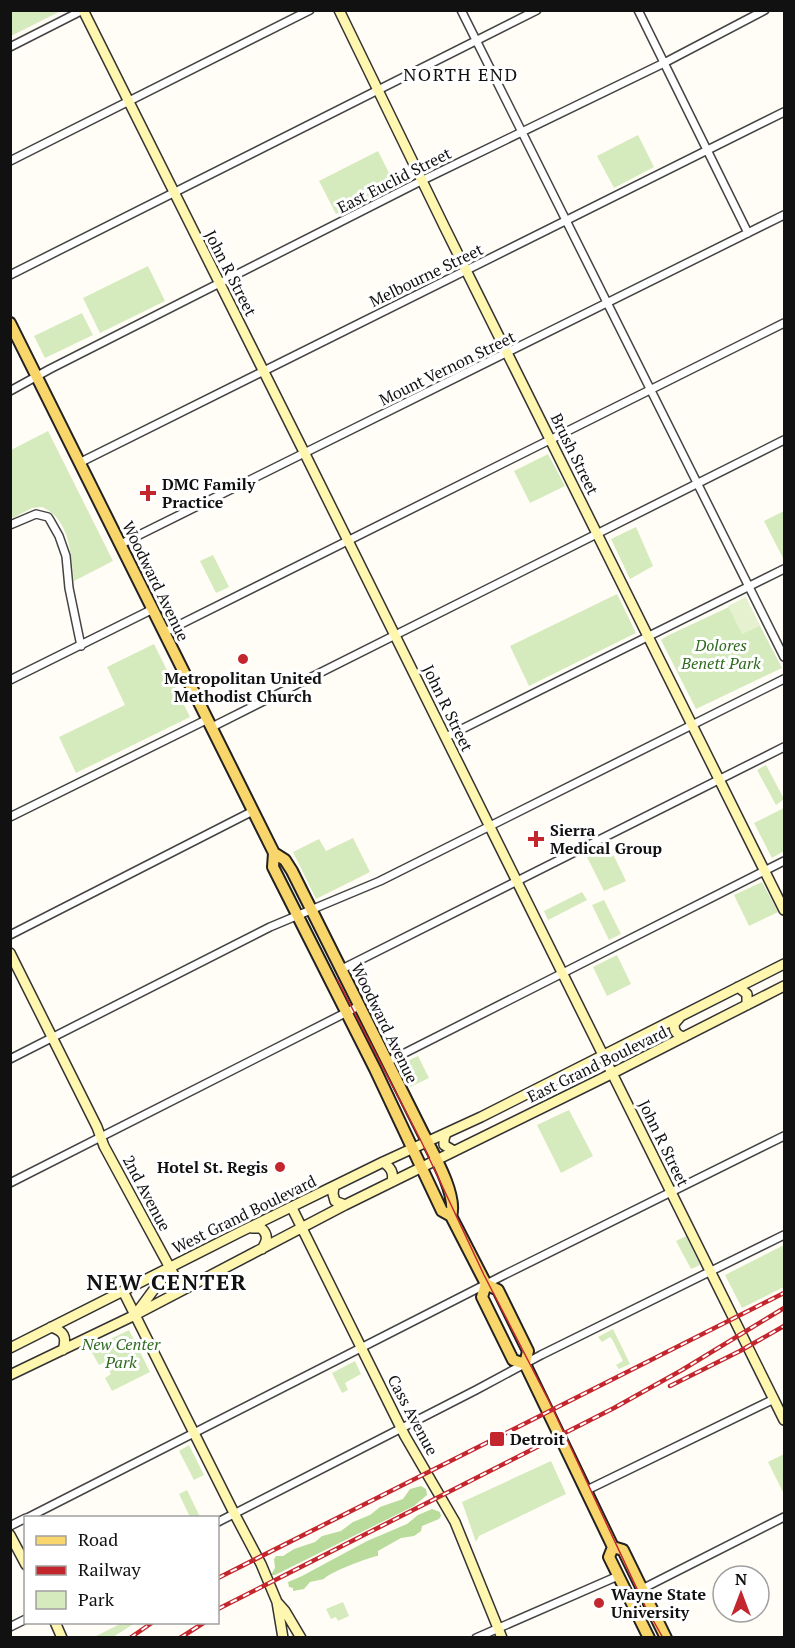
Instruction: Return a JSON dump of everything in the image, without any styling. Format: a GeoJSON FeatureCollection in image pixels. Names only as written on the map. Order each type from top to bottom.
{"type":"FeatureCollection","features":[{"type":"Feature","properties":{"kind":"main road","name":"Woodward Avenue"},"geometry":{"type":"LineString","coordinates":[[10,323],[274,853],[273,867],[347,1012],[442,1211],[451,1216],[486,1284],[498,1290],[528,1351],[525,1364],[613,1547],[609,1557],[648,1638]]}},
{"type":"Feature","properties":{"kind":"main road","name":"Woodward Avenue"},"geometry":{"type":"LineString","coordinates":[[274,853],[285,860],[427,1141],[454,1204],[451,1216]]}},
{"type":"Feature","properties":{"kind":"main road","name":"Woodward Avenue"},"geometry":{"type":"LineString","coordinates":[[486,1284],[482,1297],[513,1360],[525,1364]]}},
{"type":"Feature","properties":{"kind":"main road","name":"Woodward Avenue"},"geometry":{"type":"LineString","coordinates":[[613,1547],[623,1550],[666,1638]]}},
{"type":"Feature","properties":{"kind":"street"},"geometry":{"type":"LineString","coordinates":[[10,47],[83,10]]}},
{"type":"Feature","properties":{"kind":"street","name":"John R Street"},"geometry":{"type":"LineString","coordinates":[[83,10],[784,1420]]}},
{"type":"Feature","properties":{"kind":"street"},"geometry":{"type":"LineString","coordinates":[[10,161],[310,10]]}},
{"type":"Feature","properties":{"kind":"street","name":"Brush Street"},"geometry":{"type":"LineString","coordinates":[[339,10],[784,910]]}},
{"type":"Feature","properties":{"kind":"street"},"geometry":{"type":"LineString","coordinates":[[461,10],[784,657]]}},
{"type":"Feature","properties":{"kind":"street"},"geometry":{"type":"LineString","coordinates":[[10,275],[537,10]]}},
{"type":"Feature","properties":{"kind":"street"},"geometry":{"type":"LineString","coordinates":[[638,10],[748,233]]}},
{"type":"Feature","properties":{"kind":"street","name":"East Euclid Street"},"geometry":{"type":"LineString","coordinates":[[10,391],[423,180],[664,63],[765,10]]}},
{"type":"Feature","properties":{"kind":"street","name":"Melbourne Street"},"geometry":{"type":"LineString","coordinates":[[81,462],[784,112]]}},
{"type":"Feature","properties":{"kind":"street","name":"Mount Vernon Street"},"geometry":{"type":"LineString","coordinates":[[121,544],[784,215]]}},
{"type":"Feature","properties":{"kind":"street"},"geometry":{"type":"LineString","coordinates":[[165,632],[784,323]]}},
{"type":"Feature","properties":{"kind":"street"},"geometry":{"type":"LineString","coordinates":[[10,817],[395,635],[784,440]]}},
{"type":"Feature","properties":{"kind":"street"},"geometry":{"type":"LineString","coordinates":[[10,525],[36,514],[48,517],[50,520],[65,552],[69,588],[81,646]]}},
{"type":"Feature","properties":{"kind":"street"},"geometry":{"type":"LineString","coordinates":[[446,737],[784,569]]}},
{"type":"Feature","properties":{"kind":"street"},"geometry":{"type":"LineString","coordinates":[[10,680],[153,609]]}},
{"type":"Feature","properties":{"kind":"street"},"geometry":{"type":"LineString","coordinates":[[10,1059],[298,914],[380,881],[784,679]]}},
{"type":"Feature","properties":{"kind":"street"},"geometry":{"type":"LineString","coordinates":[[342,969],[784,747]]}},
{"type":"Feature","properties":{"kind":"street"},"geometry":{"type":"LineString","coordinates":[[10,935],[253,811]]}},
{"type":"Feature","properties":{"kind":"street"},"geometry":{"type":"LineString","coordinates":[[387,1062],[784,861]]}},
{"type":"Feature","properties":{"kind":"street","name":"2nd Avenue"},"geometry":{"type":"LineString","coordinates":[[10,953],[101,1136],[182,1290]]}},
{"type":"Feature","properties":{"kind":"street","name":"East Grand Boulevard"},"geometry":{"type":"LineString","coordinates":[[427,1141],[784,964]]}},
{"type":"Feature","properties":{"kind":"street","name":"East Grand Boulevard"},"geometry":{"type":"LineString","coordinates":[[422,1167],[784,986]]}},
{"type":"Feature","properties":{"kind":"street"},"geometry":{"type":"LineString","coordinates":[[738,987],[747,994],[747,1005]]}},
{"type":"Feature","properties":{"kind":"street"},"geometry":{"type":"LineString","coordinates":[[10,1183],[359,1006]]}},
{"type":"Feature","properties":{"kind":"street"},"geometry":{"type":"LineString","coordinates":[[682,1015],[676,1020],[674,1029],[679,1036],[684,1037]]}},
{"type":"Feature","properties":{"kind":"street"},"geometry":{"type":"LineString","coordinates":[[587,1063],[596,1071],[596,1077],[590,1084]]}},
{"type":"Feature","properties":{"kind":"street"},"geometry":{"type":"LineString","coordinates":[[446,1133],[444,1145],[454,1151]]}},
{"type":"Feature","properties":{"kind":"street"},"geometry":{"type":"LineString","coordinates":[[30,1516],[486,1284],[784,1136]]}},
{"type":"Feature","properties":{"kind":"street","name":"West Grand Boulevard"},"geometry":{"type":"LineString","coordinates":[[10,1348],[427,1141]]}},
{"type":"Feature","properties":{"kind":"street"},"geometry":{"type":"LineString","coordinates":[[383,1162],[391,1168],[392,1182]]}},
{"type":"Feature","properties":{"kind":"street"},"geometry":{"type":"LineString","coordinates":[[10,1376],[135,1315],[422,1167]]}},
{"type":"Feature","properties":{"kind":"street"},"geometry":{"type":"LineString","coordinates":[[334,1186],[335,1201],[345,1205]]}},
{"type":"Feature","properties":{"kind":"street","name":"Cass Avenue"},"geometry":{"type":"LineString","coordinates":[[292,1208],[401,1428],[455,1522],[502,1638]]}},
{"type":"Feature","properties":{"kind":"street"},"geometry":{"type":"LineString","coordinates":[[250,1228],[257,1227],[264,1231],[267,1238],[262,1249]]}},
{"type":"Feature","properties":{"kind":"street"},"geometry":{"type":"LineString","coordinates":[[219,1521],[525,1364],[784,1235]]}},
{"type":"Feature","properties":{"kind":"street"},"geometry":{"type":"LineString","coordinates":[[135,1315],[170,1267]]}},
{"type":"Feature","properties":{"kind":"street"},"geometry":{"type":"LineString","coordinates":[[123,1291],[234,1513],[255,1550],[277,1602],[283,1638]]}},
{"type":"Feature","properties":{"kind":"street"},"geometry":{"type":"LineString","coordinates":[[51,1327],[62,1332],[65,1337],[63,1350]]}},
{"type":"Feature","properties":{"kind":"street"},"geometry":{"type":"LineString","coordinates":[[587,1490],[774,1399]]}},
{"type":"Feature","properties":{"kind":"street"},"geometry":{"type":"LineString","coordinates":[[642,1589],[784,1517]]}},
{"type":"Feature","properties":{"kind":"street"},"geometry":{"type":"LineString","coordinates":[[10,1526],[24,1519]]}},
{"type":"Feature","properties":{"kind":"street"},"geometry":{"type":"LineString","coordinates":[[10,1535],[24,1561]]}},
{"type":"Feature","properties":{"kind":"street"},"geometry":{"type":"LineString","coordinates":[[476,1638],[618,1576]]}},
{"type":"Feature","properties":{"kind":"street"},"geometry":{"type":"LineString","coordinates":[[277,1602],[302,1638]]}},
{"type":"Feature","properties":{"kind":"street"},"geometry":{"type":"LineString","coordinates":[[10,1627],[24,1620]]}},
{"type":"Feature","properties":{"kind":"street"},"geometry":{"type":"LineString","coordinates":[[55,1624],[62,1638]]}},
{"type":"Feature","properties":{"kind":"green space"},"geometry":{"type":"Polygon","coordinates":[[[11,10],[61,10],[61,11],[11,36],[11,10]]]}},
{"type":"Feature","properties":{"kind":"green space"},"geometry":{"type":"Polygon","coordinates":[[[638,135],[654,167],[614,188],[597,156],[638,135]]]}},
{"type":"Feature","properties":{"kind":"green space"},"geometry":{"type":"Polygon","coordinates":[[[378,151],[395,185],[336,214],[319,181],[378,151]]]}},
{"type":"Feature","properties":{"kind":"green space"},"geometry":{"type":"Polygon","coordinates":[[[148,266],[165,301],[100,333],[83,298],[148,266]]]}},
{"type":"Feature","properties":{"kind":"green space"},"geometry":{"type":"Polygon","coordinates":[[[82,313],[93,335],[45,358],[34,336],[82,313]]]}},
{"type":"Feature","properties":{"kind":"green space"},"geometry":{"type":"Polygon","coordinates":[[[48,431],[113,561],[74,581],[67,539],[58,520],[42,507],[32,508],[13,518],[11,516],[11,450],[48,431]]]}},
{"type":"Feature","properties":{"kind":"green space"},"geometry":{"type":"Polygon","coordinates":[[[548,454],[565,486],[530,503],[514,471],[548,454]]]}},
{"type":"Feature","properties":{"kind":"green space"},"geometry":{"type":"Polygon","coordinates":[[[784,511],[784,560],[764,521],[784,511]]]}},
{"type":"Feature","properties":{"kind":"green space"},"geometry":{"type":"Polygon","coordinates":[[[636,527],[653,566],[630,579],[611,539],[636,527]]]}},
{"type":"Feature","properties":{"kind":"green space"},"geometry":{"type":"Polygon","coordinates":[[[213,555],[229,587],[216,593],[200,561],[213,555]]]}},
{"type":"Feature","properties":{"kind":"green space"},"geometry":{"type":"Polygon","coordinates":[[[617,594],[636,633],[529,686],[510,646],[617,594]]]}},
{"type":"Feature","properties":{"kind":"green space"},"geometry":{"type":"Polygon","coordinates":[[[746,597],[760,626],[742,634],[728,606],[746,597]]]}},
{"type":"Feature","properties":{"kind":"green space","name":"Dolores Benett Park"},"geometry":{"type":"Polygon","coordinates":[[[746,599],[782,668],[696,709],[661,640],[746,599]]]}},
{"type":"Feature","properties":{"kind":"green space"},"geometry":{"type":"Polygon","coordinates":[[[154,644],[190,717],[76,773],[59,737],[125,705],[107,667],[154,644]]]}},
{"type":"Feature","properties":{"kind":"green space"},"geometry":{"type":"Polygon","coordinates":[[[766,765],[784,799],[776,805],[757,770],[766,765]]]}},
{"type":"Feature","properties":{"kind":"green space"},"geometry":{"type":"Polygon","coordinates":[[[784,808],[784,851],[772,858],[754,823],[784,808]]]}},
{"type":"Feature","properties":{"kind":"green space"},"geometry":{"type":"Polygon","coordinates":[[[353,838],[370,872],[316,899],[293,852],[319,839],[326,851],[353,838]]]}},
{"type":"Feature","properties":{"kind":"green space"},"geometry":{"type":"Polygon","coordinates":[[[609,846],[626,881],[604,891],[587,857],[609,846]]]}},
{"type":"Feature","properties":{"kind":"green space"},"geometry":{"type":"Polygon","coordinates":[[[762,882],[778,912],[749,926],[734,895],[762,882]]]}},
{"type":"Feature","properties":{"kind":"green space"},"geometry":{"type":"Polygon","coordinates":[[[582,892],[587,900],[548,920],[544,911],[582,892]]]}},
{"type":"Feature","properties":{"kind":"green space"},"geometry":{"type":"Polygon","coordinates":[[[604,900],[621,934],[609,940],[592,905],[604,900]]]}},
{"type":"Feature","properties":{"kind":"green space"},"geometry":{"type":"Polygon","coordinates":[[[617,955],[631,984],[607,996],[593,967],[617,955]]]}},
{"type":"Feature","properties":{"kind":"green space"},"geometry":{"type":"Polygon","coordinates":[[[418,1056],[429,1078],[410,1087],[399,1065],[418,1056]]]}},
{"type":"Feature","properties":{"kind":"green space"},"geometry":{"type":"Polygon","coordinates":[[[569,1110],[593,1156],[561,1173],[537,1125],[569,1110]]]}},
{"type":"Feature","properties":{"kind":"green space"},"geometry":{"type":"Polygon","coordinates":[[[686,1236],[700,1265],[691,1269],[676,1241],[686,1236]]]}},
{"type":"Feature","properties":{"kind":"green space"},"geometry":{"type":"Polygon","coordinates":[[[784,1245],[784,1287],[742,1308],[725,1275],[784,1245]]]}},
{"type":"Feature","properties":{"kind":"green space"},"geometry":{"type":"Polygon","coordinates":[[[613,1329],[630,1364],[619,1369],[616,1365],[623,1361],[612,1339],[610,1337],[602,1342],[598,1337],[613,1329]]]}},
{"type":"Feature","properties":{"kind":"green space","name":"New Center Park"},"geometry":{"type":"Polygon","coordinates":[[[129,1330],[150,1372],[112,1391],[105,1378],[111,1374],[105,1362],[99,1365],[90,1349],[129,1330]]]}},
{"type":"Feature","properties":{"kind":"green space"},"geometry":{"type":"Polygon","coordinates":[[[355,1361],[361,1374],[345,1383],[348,1390],[342,1393],[332,1373],[355,1361]]]}},
{"type":"Feature","properties":{"kind":"green space"},"geometry":{"type":"Polygon","coordinates":[[[189,1445],[204,1475],[194,1480],[179,1451],[189,1445]]]}},
{"type":"Feature","properties":{"kind":"green space"},"geometry":{"type":"Polygon","coordinates":[[[784,1454],[784,1494],[768,1462],[784,1454]]]}},
{"type":"Feature","properties":{"kind":"green space"},"geometry":{"type":"Polygon","coordinates":[[[551,1461],[566,1494],[479,1536],[476,1542],[462,1502],[551,1461]]]}},
{"type":"Feature","properties":{"kind":"green space"},"geometry":{"type":"Polygon","coordinates":[[[421,1486],[426,1489],[427,1495],[414,1506],[271,1575],[275,1568],[276,1556],[283,1556],[294,1549],[315,1542],[322,1536],[341,1531],[380,1507],[403,1499],[410,1489],[421,1486]]]}},
{"type":"Feature","properties":{"kind":"green space"},"geometry":{"type":"Polygon","coordinates":[[[187,1490],[200,1516],[190,1516],[179,1494],[187,1490]]]}},
{"type":"Feature","properties":{"kind":"green space"},"geometry":{"type":"Polygon","coordinates":[[[432,1509],[440,1512],[439,1519],[422,1526],[421,1531],[414,1536],[401,1538],[378,1551],[378,1556],[349,1566],[324,1579],[310,1582],[304,1589],[293,1591],[293,1588],[289,1587],[288,1582],[367,1541],[407,1524],[418,1515],[432,1509]]]}},
{"type":"Feature","properties":{"kind":"green space"},"geometry":{"type":"Polygon","coordinates":[[[343,1602],[349,1616],[338,1621],[336,1617],[331,1619],[326,1609],[343,1602]]]}},
{"type":"Feature","properties":{"kind":"green space"},"geometry":{"type":"Polygon","coordinates":[[[120,1624],[133,1624],[113,1637],[94,1637],[120,1624]]]}},
{"type":"Feature","properties":{"kind":"tram line"},"geometry":{"type":"LineString","coordinates":[[337,979],[422,1143],[484,1275],[550,1403],[645,1606],[663,1638]]}},
{"type":"Feature","properties":{"kind":"railway"},"geometry":{"type":"LineString","coordinates":[[219,1577],[784,1293]]}},
{"type":"Feature","properties":{"kind":"railway"},"geometry":{"type":"LineString","coordinates":[[219,1608],[614,1408],[784,1308]]}},
{"type":"Feature","properties":{"kind":"railway"},"geometry":{"type":"LineString","coordinates":[[670,1386],[784,1326]]}},
{"type":"Feature","properties":{"kind":"railway"},"geometry":{"type":"LineString","coordinates":[[130,1638],[150,1624]]}},
{"type":"Feature","properties":{"kind":"railway"},"geometry":{"type":"LineString","coordinates":[[180,1638],[202,1624]]}},
{"type":"Feature","properties":{"kind":"place","name":"DMC Family Practice"},"geometry":{"type":"Point","coordinates":[148,493]}},
{"type":"Feature","properties":{"kind":"place","name":"Metropolitan United Methodist Church"},"geometry":{"type":"Point","coordinates":[243,659]}},
{"type":"Feature","properties":{"kind":"place","name":"Sierra Medical Group"},"geometry":{"type":"Point","coordinates":[536,839]}},
{"type":"Feature","properties":{"kind":"place","name":"Hotel St. Regis"},"geometry":{"type":"Point","coordinates":[280,1167]}},
{"type":"Feature","properties":{"kind":"place","name":"Detroit"},"geometry":{"type":"Point","coordinates":[497,1439]}},
{"type":"Feature","properties":{"kind":"place","name":"Wayne State University"},"geometry":{"type":"Point","coordinates":[599,1603]}},
{"type":"Feature","properties":{"kind":"district","name":"NORTH END"},"geometry":{"type":"Point","coordinates":[461,75]}},
{"type":"Feature","properties":{"kind":"district","name":"NEW CENTER"},"geometry":{"type":"Point","coordinates":[167,1282]}}]}
